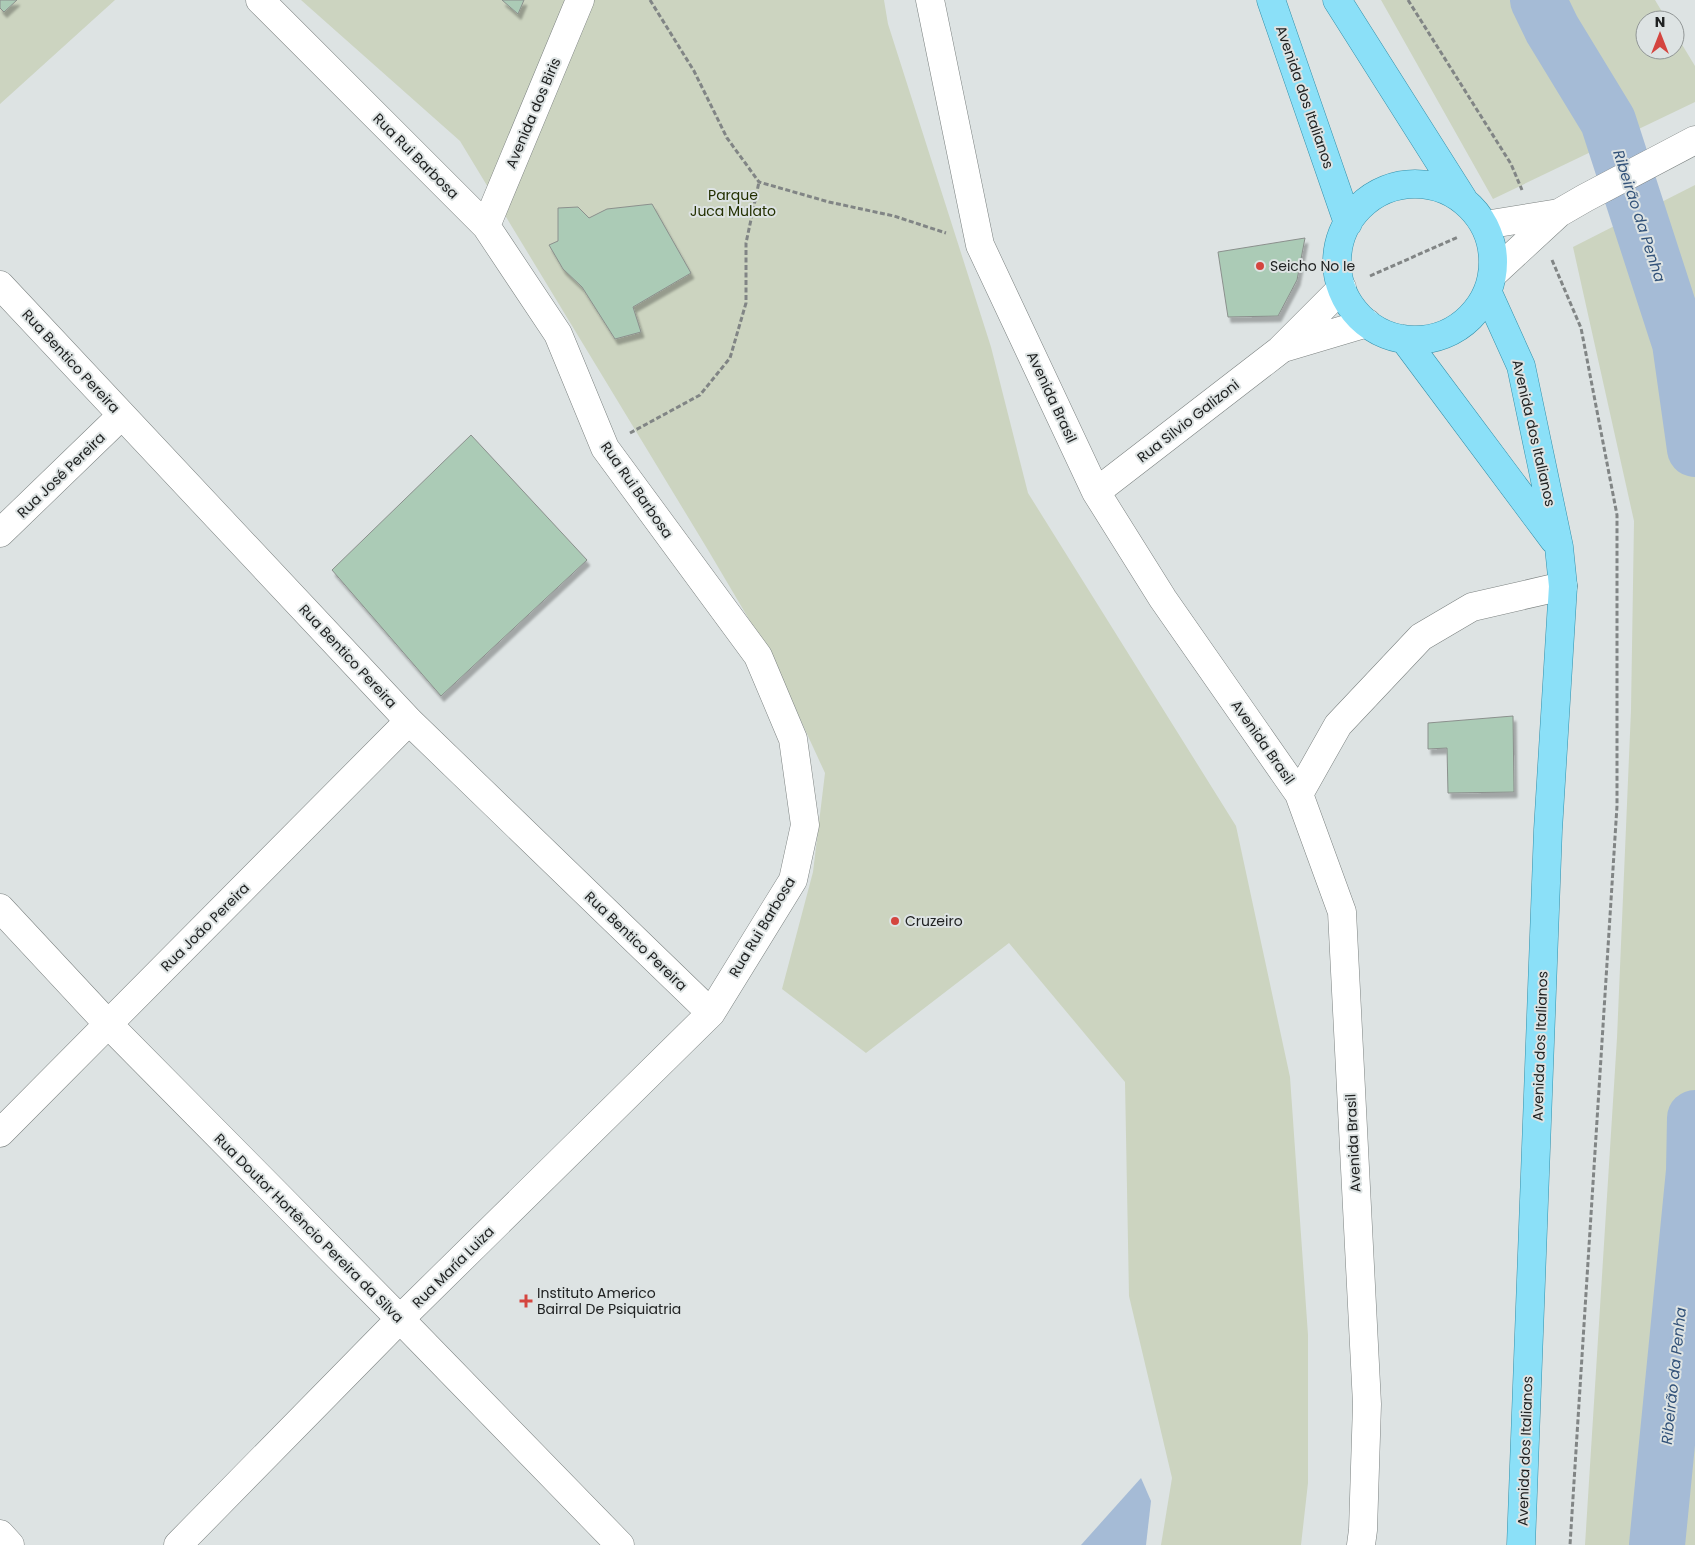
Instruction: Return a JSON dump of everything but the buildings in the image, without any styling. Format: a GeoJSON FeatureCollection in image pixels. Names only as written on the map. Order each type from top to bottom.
{"type":"FeatureCollection","features":[{"type":"Feature","properties":{"kind":"main road","name":"Avenida dos Italianos"},"geometry":{"type":"LineString","coordinates":[[1271,0],[1348,223]]}},
{"type":"Feature","properties":{"kind":"main road"},"geometry":{"type":"LineString","coordinates":[[1337,0],[1463,199],[1485,225]]}},
{"type":"Feature","properties":{"kind":"main road"},"geometry":{"type":"LineString","coordinates":[[1463,199],[1440,187],[1414,184],[1388,189],[1365,202],[1348,223],[1339,244],[1337,266],[1342,288],[1352,308],[1367,323],[1385,334],[1404,339],[1430,339],[1454,330],[1474,315],[1491,284]]}},
{"type":"Feature","properties":{"kind":"main road","name":"Avenida dos Italianos"},"geometry":{"type":"LineString","coordinates":[[1485,225],[1491,284],[1521,366],[1560,547],[1563,586],[1548,830],[1521,1545]]}},
{"type":"Feature","properties":{"kind":"main road","name":"Avenida dos Italianos"},"geometry":{"type":"LineString","coordinates":[[1404,339],[1560,547]]}},
{"type":"Feature","properties":{"kind":"street","name":"Rua Rui Barbosa"},"geometry":{"type":"LineString","coordinates":[[260,0],[486,226],[558,334],[604,448],[758,656],[793,739],[805,825],[793,880],[710,1013]]}},
{"type":"Feature","properties":{"kind":"street","name":"Avenida dos Biris"},"geometry":{"type":"LineString","coordinates":[[486,226],[580,0]]}},
{"type":"Feature","properties":{"kind":"street","name":"Avenida Brasil"},"geometry":{"type":"LineString","coordinates":[[930,0],[980,245],[1096,492],[1163,599],[1299,794],[1342,912],[1367,1404],[1361,1545]]}},
{"type":"Feature","properties":{"kind":"street"},"geometry":{"type":"LineString","coordinates":[[1491,284],[1559,213],[1686,145]]}},
{"type":"Feature","properties":{"kind":"street"},"geometry":{"type":"LineString","coordinates":[[1485,225],[1559,213]]}},
{"type":"Feature","properties":{"kind":"street","name":"Rua Bentico Pereira"},"geometry":{"type":"LineString","coordinates":[[0,285],[409,721],[710,1013]]}},
{"type":"Feature","properties":{"kind":"street","name":"Rua Silvio Galizoni"},"geometry":{"type":"LineString","coordinates":[[1096,492],[1280,350],[1342,288]]}},
{"type":"Feature","properties":{"kind":"street","name":"Rua Silvio Galizoni"},"geometry":{"type":"LineString","coordinates":[[1280,350],[1367,323]]}},
{"type":"Feature","properties":{"kind":"street","name":"Rua José Pereira"},"geometry":{"type":"LineString","coordinates":[[0,533],[121,416]]}},
{"type":"Feature","properties":{"kind":"street"},"geometry":{"type":"LineString","coordinates":[[1299,794],[1338,725],[1421,637],[1472,607],[1563,586]]}},
{"type":"Feature","properties":{"kind":"street","name":"Rua João Pereira"},"geometry":{"type":"LineString","coordinates":[[0,1133],[409,721]]}},
{"type":"Feature","properties":{"kind":"street","name":"Rua Doutor Hortêncio Pereira da Silva"},"geometry":{"type":"LineString","coordinates":[[0,908],[108,1024],[400,1319],[611,1542]]}},
{"type":"Feature","properties":{"kind":"street","name":"Rua María Luiza"},"geometry":{"type":"LineString","coordinates":[[178,1545],[400,1319],[710,1013]]}},
{"type":"Feature","properties":{"kind":"street"},"geometry":{"type":"LineString","coordinates":[[0,1534],[10,1545]]}},
{"type":"Feature","properties":{"kind":"path"},"geometry":{"type":"LineString","coordinates":[[650,0],[694,71],[727,138],[759,182],[829,202],[894,216],[980,245]]}},
{"type":"Feature","properties":{"kind":"path"},"geometry":{"type":"LineString","coordinates":[[604,448],[700,395],[730,358],[746,303],[746,243],[759,182]]}},
{"type":"Feature","properties":{"kind":"path"},"geometry":{"type":"LineString","coordinates":[[1342,288],[1485,225]]}},
{"type":"Feature","properties":{"kind":"green space"},"geometry":{"type":"Polygon","coordinates":[[[0,0],[115,0],[0,104],[0,0]]]}},
{"type":"Feature","properties":{"kind":"green space","name":"Parque Juca Mulato"},"geometry":{"type":"Polygon","coordinates":[[[301,0],[884,0],[888,24],[991,347],[1028,493],[1236,826],[1290,1077],[1308,1335],[1308,1483],[1301,1545],[1161,1545],[1172,1478],[1129,1296],[1125,1082],[1009,943],[866,1053],[782,989],[813,872],[825,773],[773,660],[460,141],[301,0]]]}},
{"type":"Feature","properties":{"kind":"green space"},"geometry":{"type":"Polygon","coordinates":[[[1381,0],[1655,0],[1661,10],[1635,10],[1635,60],[1685,60],[1685,50],[1695,66],[1695,102],[1493,199],[1381,0]]]}},
{"type":"Feature","properties":{"kind":"green space"},"geometry":{"type":"Polygon","coordinates":[[[1695,185],[1695,1545],[1585,1545],[1617,1038],[1631,710],[1634,521],[1573,247],[1695,185]]]}},
{"type":"Feature","properties":{"kind":"water"},"geometry":{"type":"Polygon","coordinates":[[[1141,1478],[1151,1501],[1146,1545],[1081,1545],[1141,1478]]]}},
{"type":"Feature","properties":{"kind":"waterway","name":"Ribeirão da Penha"},"geometry":{"type":"LineString","coordinates":[[1538,0],[1552,29],[1608,121],[1680,343],[1695,449]]}},
{"type":"Feature","properties":{"kind":"waterway","name":"Ribeirão da Penha"},"geometry":{"type":"LineString","coordinates":[[1657,1545],[1694,1171],[1695,1118]]}},
{"type":"Feature","properties":{"kind":"place","name":"Seicho No Ie"},"geometry":{"type":"Point","coordinates":[1260,266]}},
{"type":"Feature","properties":{"kind":"place","name":"Cruzeiro"},"geometry":{"type":"Point","coordinates":[895,921]}},
{"type":"Feature","properties":{"kind":"place","name":"Instituto Americo Bairral De Psiquiatria"},"geometry":{"type":"Point","coordinates":[526,1301]}}]}
